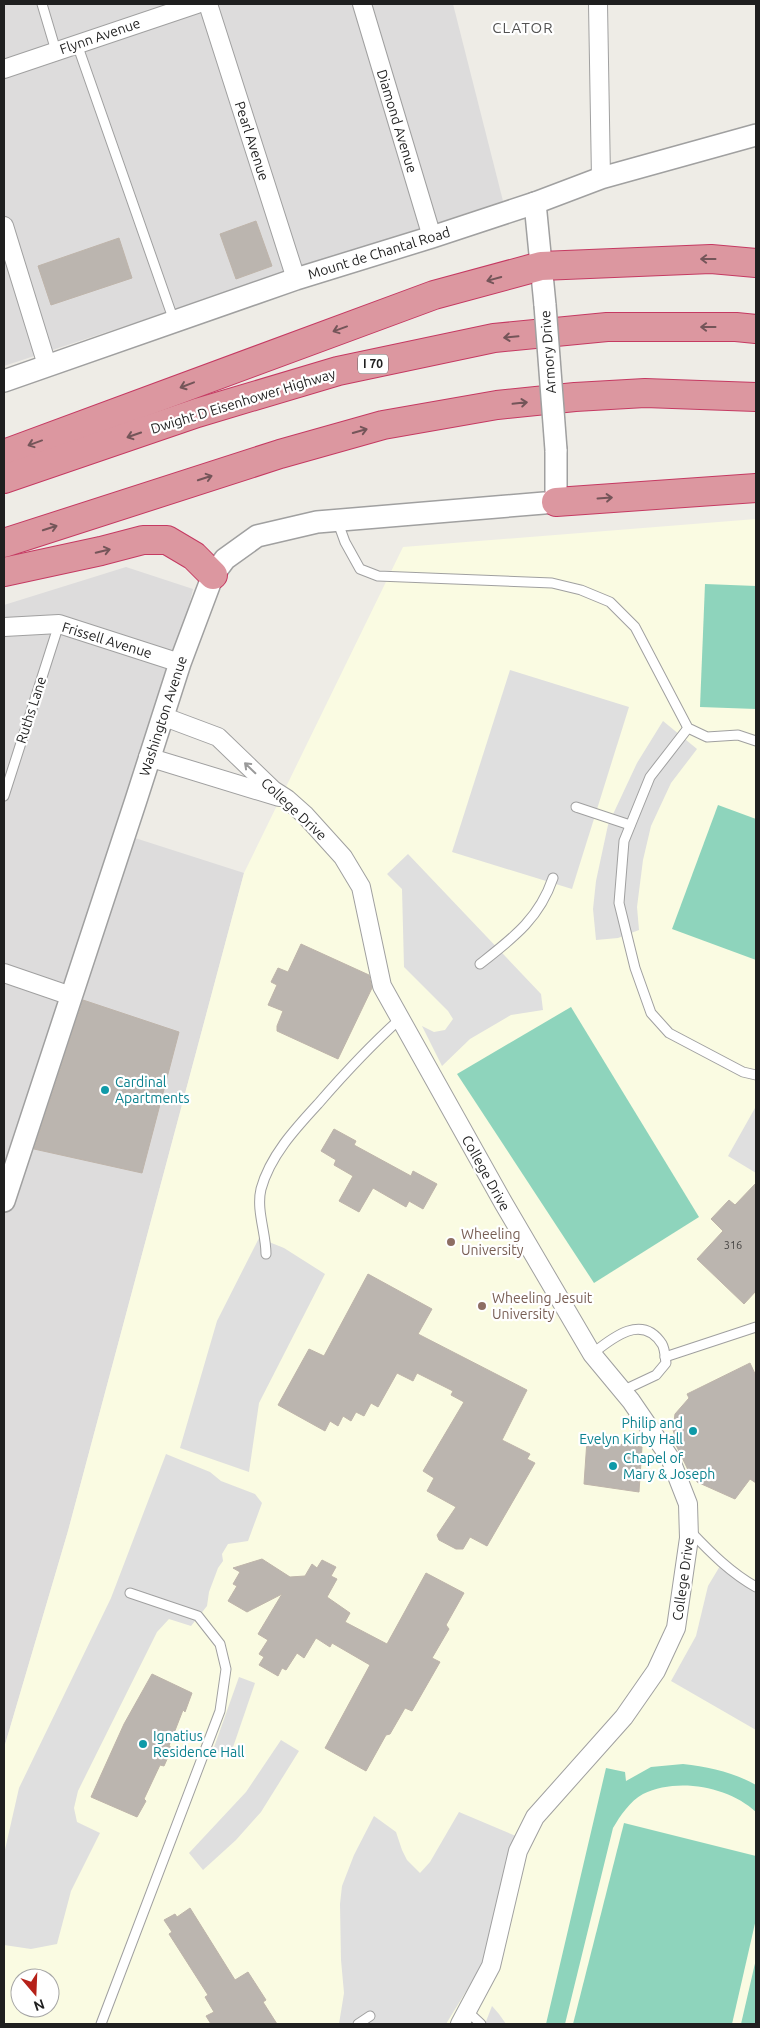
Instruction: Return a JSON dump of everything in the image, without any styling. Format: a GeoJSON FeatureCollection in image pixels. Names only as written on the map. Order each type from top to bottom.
{"type":"FeatureCollection","features":[{"type":"Feature","properties":{"kind":"highway"},"geometry":{"type":"LineString","coordinates":[[4,454],[434,295],[541,266],[711,259],[756,263]]}},
{"type":"Feature","properties":{"kind":"highway","name":"Dwight D Eisenhower Highway"},"geometry":{"type":"LineString","coordinates":[[4,478],[197,413],[338,371],[494,338],[607,327],[736,327],[756,329]]}},
{"type":"Feature","properties":{"kind":"highway"},"geometry":{"type":"LineString","coordinates":[[4,543],[280,454],[383,425],[497,405],[575,397],[645,393],[756,397]]}},
{"type":"Feature","properties":{"kind":"highway"},"geometry":{"type":"LineString","coordinates":[[556,502],[756,488]]}},
{"type":"Feature","properties":{"kind":"highway"},"geometry":{"type":"LineString","coordinates":[[4,572],[142,540],[167,540],[194,556],[213,575]]}},
{"type":"Feature","properties":{"kind":"street","name":"Flynn Avenue"},"geometry":{"type":"LineString","coordinates":[[4,69],[77,44],[151,11],[197,4]]}},
{"type":"Feature","properties":{"kind":"street","name":"Pearl Avenue"},"geometry":{"type":"LineString","coordinates":[[208,4],[296,279]]}},
{"type":"Feature","properties":{"kind":"street","name":"Diamond Avenue"},"geometry":{"type":"LineString","coordinates":[[362,4],[432,237]]}},
{"type":"Feature","properties":{"kind":"street"},"geometry":{"type":"LineString","coordinates":[[598,4],[601,178]]}},
{"type":"Feature","properties":{"kind":"street","name":"Mount de Chantal Road"},"geometry":{"type":"LineString","coordinates":[[4,381],[47,364],[296,279],[535,203],[601,178],[756,135]]}},
{"type":"Feature","properties":{"kind":"street","name":"Armory Drive"},"geometry":{"type":"LineString","coordinates":[[535,203],[556,450],[556,502]]}},
{"type":"Feature","properties":{"kind":"street"},"geometry":{"type":"LineString","coordinates":[[4,226],[47,364]]}},
{"type":"Feature","properties":{"kind":"street","name":"Washington Avenue"},"geometry":{"type":"LineString","coordinates":[[4,1201],[180,663],[213,575],[225,559],[257,536],[317,522],[556,502]]}},
{"type":"Feature","properties":{"kind":"street","name":"Frissell Avenue"},"geometry":{"type":"LineString","coordinates":[[4,627],[59,624],[180,663]]}},
{"type":"Feature","properties":{"kind":"street","name":"College Drive"},"geometry":{"type":"LineString","coordinates":[[162,716],[218,737],[273,790],[287,799],[305,815],[343,857],[361,887],[382,986],[504,1204],[592,1354],[622,1391],[670,1458],[688,1504],[689,1538],[676,1628],[656,1671],[624,1717],[534,1817],[518,1851],[491,1966],[464,2018]]}},
{"type":"Feature","properties":{"kind":"street"},"geometry":{"type":"LineString","coordinates":[[148,757],[287,799]]}},
{"type":"Feature","properties":{"kind":"street"},"geometry":{"type":"LineString","coordinates":[[4,973],[71,996]]}},
{"type":"Feature","properties":{"kind":"lane"},"geometry":{"type":"LineString","coordinates":[[42,4],[56,51]]}},
{"type":"Feature","properties":{"kind":"lane"},"geometry":{"type":"LineString","coordinates":[[77,44],[174,321]]}},
{"type":"Feature","properties":{"kind":"lane"},"geometry":{"type":"LineString","coordinates":[[337,520],[345,542],[360,569],[378,576],[552,583],[581,590],[610,602],[635,626],[688,728],[706,737],[738,735],[756,741]]}},
{"type":"Feature","properties":{"kind":"lane","name":"Ruths Lane"},"geometry":{"type":"LineString","coordinates":[[4,796],[59,624]]}},
{"type":"Feature","properties":{"kind":"lane"},"geometry":{"type":"LineString","coordinates":[[688,728],[650,777],[630,825],[624,841],[619,903],[635,968],[651,1014],[669,1033],[742,1072],[756,1075]]}},
{"type":"Feature","properties":{"kind":"lane"},"geometry":{"type":"LineString","coordinates":[[576,807],[630,825]]}},
{"type":"Feature","properties":{"kind":"lane"},"geometry":{"type":"LineString","coordinates":[[480,964],[513,938],[530,921],[545,899],[553,878]]}},
{"type":"Feature","properties":{"kind":"lane"},"geometry":{"type":"LineString","coordinates":[[266,1254],[266,1238],[260,1215],[260,1191],[268,1168],[292,1133],[329,1091],[368,1048],[400,1019]]}},
{"type":"Feature","properties":{"kind":"lane"},"geometry":{"type":"LineString","coordinates":[[665,1357],[756,1327]]}},
{"type":"Feature","properties":{"kind":"lane"},"geometry":{"type":"LineString","coordinates":[[592,1354],[622,1332],[639,1329],[652,1333],[663,1345],[666,1363],[656,1375],[622,1391]]}},
{"type":"Feature","properties":{"kind":"lane"},"geometry":{"type":"LineString","coordinates":[[689,1530],[712,1554],[740,1578],[756,1587]]}},
{"type":"Feature","properties":{"kind":"lane"},"geometry":{"type":"LineString","coordinates":[[101,2024],[220,1711],[226,1669],[220,1644],[198,1616],[130,1593]]}},
{"type":"Feature","properties":{"kind":"lane"},"geometry":{"type":"LineString","coordinates":[[358,2024],[370,2016]]}},
{"type":"Feature","properties":{"kind":"lane"},"geometry":{"type":"LineString","coordinates":[[464,2018],[481,2024]]}},
{"type":"Feature","properties":{"kind":"shaded area"},"geometry":{"type":"Polygon","coordinates":[[[4,4],[453,4],[503,201],[4,366],[4,4]]]}},
{"type":"Feature","properties":{"kind":"shaded area","name":"Wheeling University"},"geometry":{"type":"Polygon","coordinates":[[[756,519],[756,2024],[4,2024],[4,1748],[68,1531],[244,873],[403,547],[756,519]]]}},
{"type":"Feature","properties":{"kind":"shaded area"},"geometry":{"type":"Polygon","coordinates":[[[126,567],[193,589],[135,838],[244,873],[68,1531],[4,1748],[4,605],[126,567]]]}},
{"type":"Feature","properties":{"kind":"shaded area"},"geometry":{"type":"Polygon","coordinates":[[[510,670],[629,707],[572,889],[452,852],[510,670]]]}},
{"type":"Feature","properties":{"kind":"shaded area"},"geometry":{"type":"Polygon","coordinates":[[[663,721],[697,749],[671,783],[651,826],[643,860],[637,907],[639,930],[618,938],[596,940],[593,909],[596,881],[608,825],[637,763],[663,721]]]}},
{"type":"Feature","properties":{"kind":"shaded area"},"geometry":{"type":"Polygon","coordinates":[[[408,854],[541,994],[543,1010],[511,1015],[470,1039],[442,1066],[422,1026],[434,1032],[445,1030],[453,1019],[448,1011],[404,967],[402,889],[387,874],[408,854]]]}},
{"type":"Feature","properties":{"kind":"shaded area"},"geometry":{"type":"Polygon","coordinates":[[[756,1108],[756,1173],[728,1156],[756,1108]]]}},
{"type":"Feature","properties":{"kind":"shaded area"},"geometry":{"type":"Polygon","coordinates":[[[259,1238],[284,1248],[325,1274],[259,1403],[249,1472],[180,1448],[217,1321],[259,1238]]]}},
{"type":"Feature","properties":{"kind":"shaded area"},"geometry":{"type":"Polygon","coordinates":[[[166,1454],[210,1472],[221,1481],[255,1494],[262,1503],[248,1541],[228,1544],[222,1554],[223,1561],[218,1568],[209,1592],[207,1606],[191,1626],[169,1619],[157,1632],[78,1791],[74,1808],[77,1822],[100,1833],[71,1891],[57,1944],[31,1949],[4,1945],[4,1854],[19,1788],[111,1598],[166,1454]]]}},
{"type":"Feature","properties":{"kind":"shaded area"},"geometry":{"type":"Polygon","coordinates":[[[723,1561],[756,1581],[756,1730],[671,1681],[696,1636],[708,1586],[723,1561]]]}},
{"type":"Feature","properties":{"kind":"shaded area"},"geometry":{"type":"Polygon","coordinates":[[[239,1677],[255,1683],[230,1756],[213,1750],[239,1677]]]}},
{"type":"Feature","properties":{"kind":"shaded area"},"geometry":{"type":"Polygon","coordinates":[[[281,1740],[299,1751],[261,1812],[236,1840],[203,1870],[189,1853],[246,1792],[281,1740]]]}},
{"type":"Feature","properties":{"kind":"shaded area"},"geometry":{"type":"Polygon","coordinates":[[[459,1812],[518,1837],[489,1954],[446,2024],[339,2024],[344,1993],[341,1960],[340,1904],[342,1886],[354,1855],[374,1816],[396,1832],[407,1860],[420,1873],[430,1862],[459,1812]]]}},
{"type":"Feature","properties":{"kind":"shaded area"},"geometry":{"type":"Polygon","coordinates":[[[492,2006],[499,2014],[506,2024],[485,2024],[492,2006]]]}},
{"type":"Feature","properties":{"kind":"green space"},"geometry":{"type":"Polygon","coordinates":[[[705,584],[756,586],[756,709],[700,707],[705,584]]]}},
{"type":"Feature","properties":{"kind":"green space"},"geometry":{"type":"Polygon","coordinates":[[[718,805],[756,819],[756,960],[672,929],[718,805]]]}},
{"type":"Feature","properties":{"kind":"green space"},"geometry":{"type":"Polygon","coordinates":[[[571,1007],[699,1217],[594,1283],[457,1074],[571,1007]]]}},
{"type":"Feature","properties":{"kind":"green space"},"geometry":{"type":"Polygon","coordinates":[[[683,1764],[721,1771],[756,1785],[756,1812],[732,1796],[702,1787],[687,1786],[657,1789],[643,1794],[630,1805],[613,1828],[565,2024],[546,2024],[606,1768],[625,1772],[626,1781],[651,1767],[683,1764]]]}},
{"type":"Feature","properties":{"kind":"green space"},"geometry":{"type":"Polygon","coordinates":[[[624,1823],[756,1856],[756,1919],[732,2024],[573,2024],[624,1823]]]}},
{"type":"Feature","properties":{"kind":"green space"},"geometry":{"type":"Polygon","coordinates":[[[756,1959],[756,2024],[741,2024],[756,1959]]]}},
{"type":"Feature","properties":{"kind":"building"},"geometry":{"type":"Polygon","coordinates":[[[256,221],[272,266],[236,279],[220,234],[256,221]]]}},
{"type":"Feature","properties":{"kind":"building"},"geometry":{"type":"Polygon","coordinates":[[[119,238],[132,278],[51,305],[38,266],[119,238]]]}},
{"type":"Feature","properties":{"kind":"building"},"geometry":{"type":"Polygon","coordinates":[[[301,944],[369,975],[372,988],[338,1059],[277,1031],[283,1011],[268,1005],[277,985],[271,982],[278,968],[288,972],[301,944]]]}},
{"type":"Feature","properties":{"kind":"building","name":"Cardinal Apartments"},"geometry":{"type":"Polygon","coordinates":[[[83,1000],[179,1032],[142,1173],[34,1149],[83,1000]]]}},
{"type":"Feature","properties":{"kind":"building"},"geometry":{"type":"Polygon","coordinates":[[[334,1129],[356,1141],[354,1145],[411,1176],[413,1171],[437,1184],[423,1209],[409,1201],[406,1207],[373,1188],[359,1212],[339,1201],[353,1176],[334,1165],[336,1160],[321,1151],[334,1129]]]}},
{"type":"Feature","properties":{"kind":"building"},"geometry":{"type":"Polygon","coordinates":[[[756,1183],[756,1291],[744,1304],[697,1259],[723,1231],[711,1219],[729,1200],[735,1205],[756,1183]]]}},
{"type":"Feature","properties":{"kind":"building"},"geometry":{"type":"Polygon","coordinates":[[[368,1274],[432,1309],[418,1334],[527,1390],[502,1440],[530,1454],[527,1459],[535,1463],[487,1546],[470,1537],[463,1549],[456,1549],[439,1540],[437,1535],[456,1507],[427,1491],[434,1478],[423,1471],[464,1402],[451,1395],[453,1391],[417,1373],[413,1381],[397,1373],[378,1407],[371,1403],[364,1416],[356,1412],[351,1421],[343,1416],[338,1426],[330,1421],[325,1431],[278,1405],[309,1349],[324,1356],[368,1274]]]}},
{"type":"Feature","properties":{"kind":"building","name":"Philip and Evelyn Kirby Hall"},"geometry":{"type":"Polygon","coordinates":[[[750,1363],[756,1376],[756,1483],[750,1479],[735,1499],[697,1482],[691,1476],[675,1443],[677,1442],[673,1430],[675,1414],[689,1398],[687,1394],[750,1363]]]}},
{"type":"Feature","properties":{"kind":"building","name":"Chapel of Mary & Joseph"},"geometry":{"type":"Polygon","coordinates":[[[587,1440],[642,1447],[639,1492],[584,1484],[587,1440]]]}},
{"type":"Feature","properties":{"kind":"building"},"geometry":{"type":"Polygon","coordinates":[[[262,1559],[290,1577],[305,1576],[312,1564],[317,1568],[322,1560],[336,1567],[331,1576],[337,1579],[327,1597],[350,1613],[345,1622],[387,1644],[426,1573],[464,1593],[446,1625],[449,1629],[432,1658],[440,1662],[412,1711],[405,1708],[390,1734],[386,1735],[366,1771],[325,1748],[370,1665],[332,1643],[330,1647],[316,1638],[304,1658],[297,1653],[286,1670],[282,1668],[278,1676],[259,1665],[264,1657],[259,1654],[268,1640],[258,1634],[282,1594],[247,1612],[228,1601],[237,1586],[233,1584],[240,1572],[233,1568],[262,1559]]]}},
{"type":"Feature","properties":{"kind":"building","name":"Ignatius Residence Hall"},"geometry":{"type":"Polygon","coordinates":[[[152,1674],[192,1693],[169,1746],[172,1748],[164,1766],[160,1765],[144,1799],[146,1801],[137,1817],[91,1797],[124,1724],[152,1674]]]}},
{"type":"Feature","properties":{"kind":"building"},"geometry":{"type":"Polygon","coordinates":[[[190,1908],[235,1980],[248,1972],[266,2000],[263,2002],[277,2024],[211,2024],[206,2016],[214,2012],[205,1997],[208,1995],[169,1934],[172,1932],[164,1920],[175,1914],[177,1917],[190,1908]]]}},
{"type":"Feature","properties":{"kind":"place","name":"Cardinal Apartments"},"geometry":{"type":"Point","coordinates":[105,1090]}},
{"type":"Feature","properties":{"kind":"place","name":"Wheeling University"},"geometry":{"type":"Point","coordinates":[451,1242]}},
{"type":"Feature","properties":{"kind":"place","name":"Wheeling Jesuit University"},"geometry":{"type":"Point","coordinates":[482,1306]}},
{"type":"Feature","properties":{"kind":"place","name":"Philip and Evelyn Kirby Hall"},"geometry":{"type":"Point","coordinates":[693,1431]}},
{"type":"Feature","properties":{"kind":"place","name":"Chapel of Mary & Joseph"},"geometry":{"type":"Point","coordinates":[613,1466]}},
{"type":"Feature","properties":{"kind":"place","name":"Ignatius Residence Hall"},"geometry":{"type":"Point","coordinates":[143,1744]}},
{"type":"Feature","properties":{"kind":"district","name":"CLATOR"},"geometry":{"type":"Point","coordinates":[523,28]}}]}
